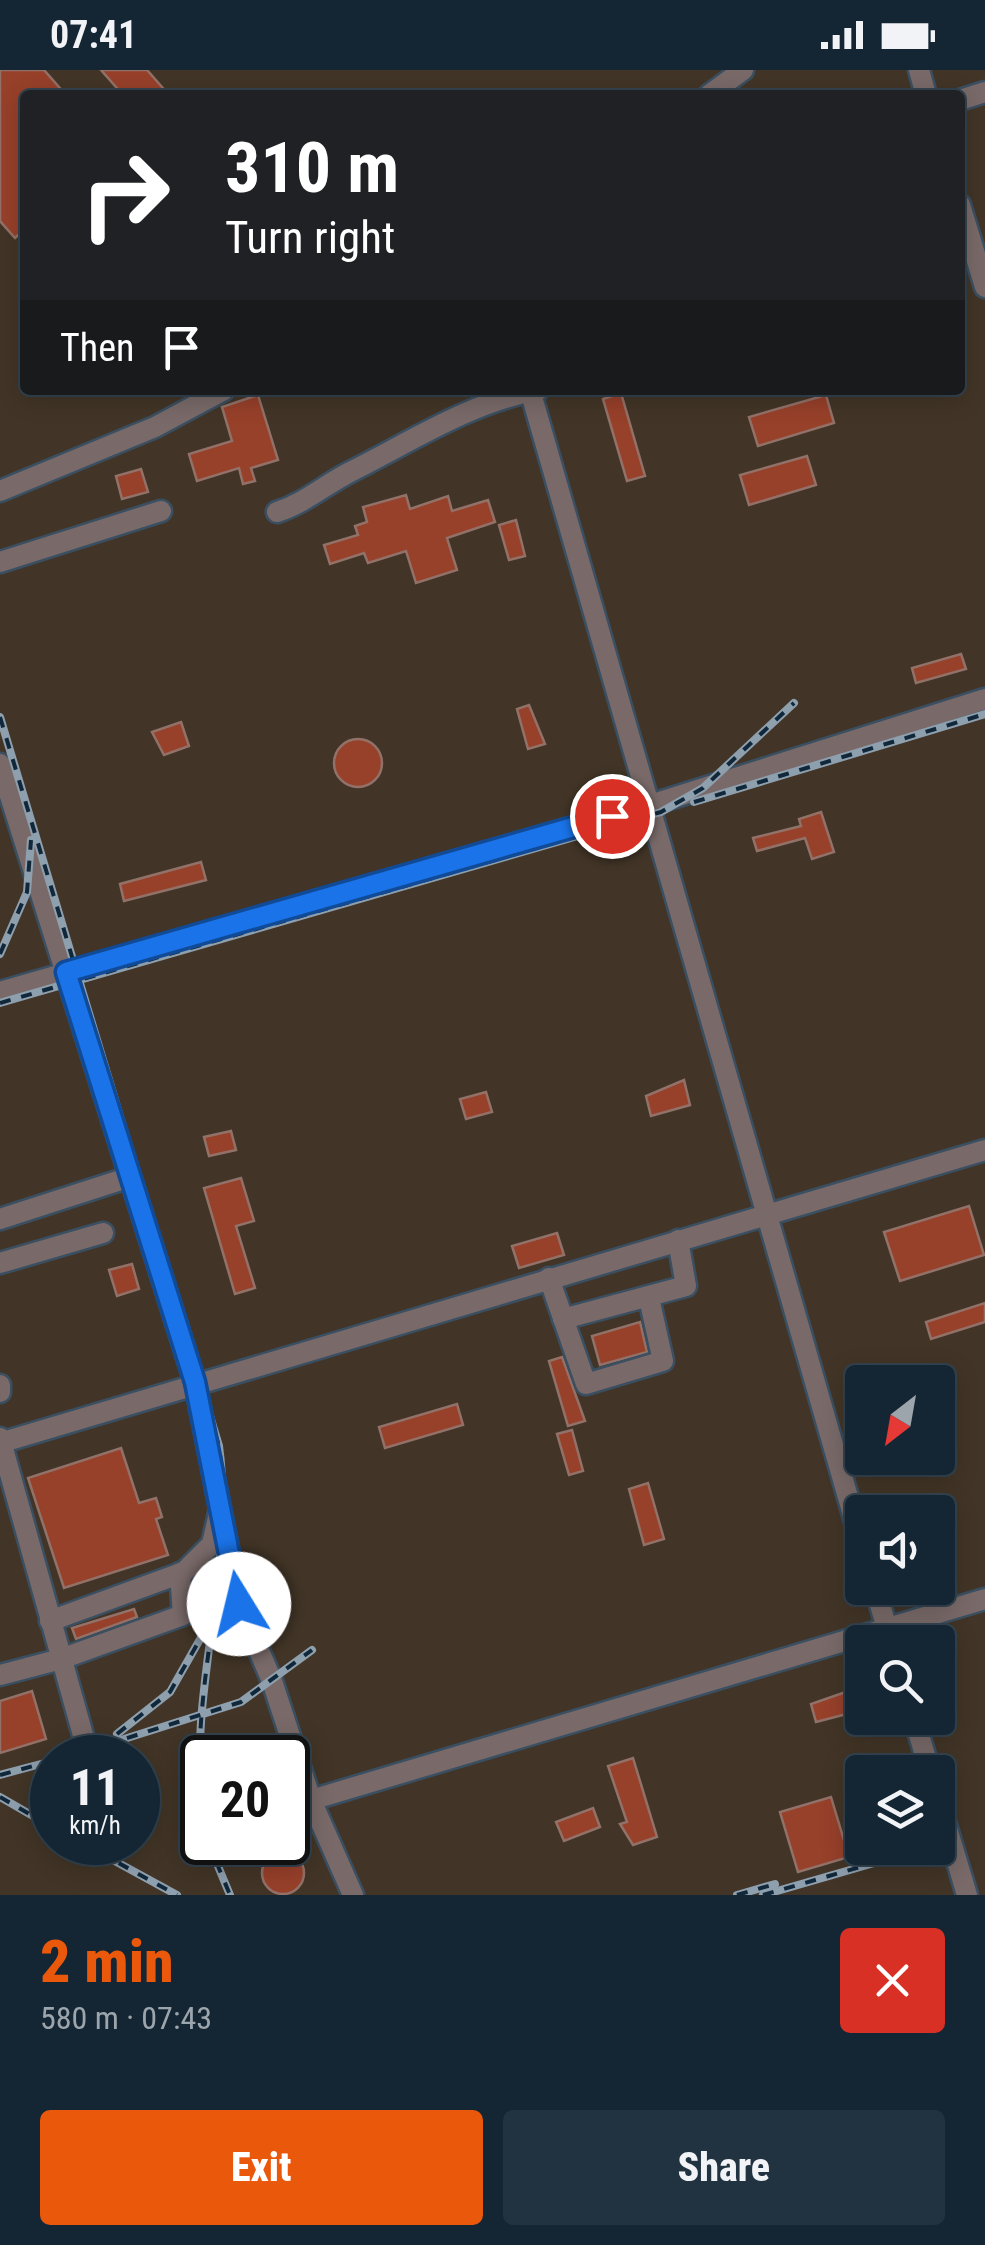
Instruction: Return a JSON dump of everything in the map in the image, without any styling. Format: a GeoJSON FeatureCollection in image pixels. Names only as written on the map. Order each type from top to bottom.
{"type":"FeatureCollection","features":[{"type":"Feature","properties":{"kind":"lane"},"geometry":{"type":"LineString","coordinates":[[716,90],[743,70]]}},
{"type":"Feature","properties":{"kind":"lane"},"geometry":{"type":"LineString","coordinates":[[965,227],[974,264],[985,287]]}},
{"type":"Feature","properties":{"kind":"lane"},"geometry":{"type":"LineString","coordinates":[[0,491],[156,427],[215,395]]}},
{"type":"Feature","properties":{"kind":"lane"},"geometry":{"type":"LineString","coordinates":[[276,512],[384,458],[418,434],[509,395]]}},
{"type":"Feature","properties":{"kind":"lane"},"geometry":{"type":"LineString","coordinates":[[534,395],[847,1495]]}},
{"type":"Feature","properties":{"kind":"lane"},"geometry":{"type":"LineString","coordinates":[[0,562],[161,511]]}},
{"type":"Feature","properties":{"kind":"lane"},"geometry":{"type":"LineString","coordinates":[[0,992],[650,805],[985,699]]}},
{"type":"Feature","properties":{"kind":"lane"},"geometry":{"type":"LineString","coordinates":[[0,764],[195,1382],[222,1502],[239,1604],[272,1681],[312,1800],[353,1895]]}},
{"type":"Feature","properties":{"kind":"lane"},"geometry":{"type":"LineString","coordinates":[[84,1735],[0,1441],[985,1150]]}},
{"type":"Feature","properties":{"kind":"lane"},"geometry":{"type":"LineString","coordinates":[[0,1219],[130,1177]]}},
{"type":"Feature","properties":{"kind":"lane"},"geometry":{"type":"LineString","coordinates":[[0,1263],[103,1232]]}},
{"type":"Feature","properties":{"kind":"lane"},"geometry":{"type":"LineString","coordinates":[[563,1320],[686,1286],[678,1240]]}},
{"type":"Feature","properties":{"kind":"lane"},"geometry":{"type":"LineString","coordinates":[[549,1278],[586,1384],[663,1361],[648,1298]]}},
{"type":"Feature","properties":{"kind":"lane"},"geometry":{"type":"LineString","coordinates":[[50,1621],[180,1573],[212,1544],[222,1502]]}},
{"type":"Feature","properties":{"kind":"lane"},"geometry":{"type":"LineString","coordinates":[[0,1675],[61,1659],[183,1615],[180,1573]]}},
{"type":"Feature","properties":{"kind":"lane"},"geometry":{"type":"LineString","coordinates":[[918,1625],[985,1599]]}},
{"type":"Feature","properties":{"kind":"lane"},"geometry":{"type":"LineString","coordinates":[[312,1800],[845,1649]]}},
{"type":"Feature","properties":{"kind":"lane"},"geometry":{"type":"LineString","coordinates":[[955,1857],[966,1895]]}},
{"type":"Feature","properties":{"kind":"shaded area"},"geometry":{"type":"Polygon","coordinates":[[[0,70],[985,70],[985,1895],[0,1895],[0,70]]]}},
{"type":"Feature","properties":{"kind":"building"},"geometry":{"type":"Polygon","coordinates":[[[0,70],[44,70],[62,90],[20,90],[20,234],[15,238],[0,221],[0,70]]]}},
{"type":"Feature","properties":{"kind":"building"},"geometry":{"type":"Polygon","coordinates":[[[101,70],[147,70],[165,90],[119,90],[101,70]]]}},
{"type":"Feature","properties":{"kind":"building"},"geometry":{"type":"Polygon","coordinates":[[[258,395],[278,460],[251,468],[255,481],[243,484],[239,468],[197,481],[189,454],[232,441],[222,407],[258,395]]]}},
{"type":"Feature","properties":{"kind":"building"},"geometry":{"type":"Polygon","coordinates":[[[622,395],[645,476],[627,481],[603,399],[622,395]]]}},
{"type":"Feature","properties":{"kind":"building"},"geometry":{"type":"Polygon","coordinates":[[[826,395],[834,423],[758,446],[749,417],[826,395]]]}},
{"type":"Feature","properties":{"kind":"building"},"geometry":{"type":"Polygon","coordinates":[[[807,456],[816,485],[749,505],[740,475],[807,456]]]}},
{"type":"Feature","properties":{"kind":"building"},"geometry":{"type":"Polygon","coordinates":[[[141,469],[148,492],[122,499],[116,476],[141,469]]]}},
{"type":"Feature","properties":{"kind":"building"},"geometry":{"type":"Polygon","coordinates":[[[406,495],[410,509],[448,496],[452,511],[488,500],[495,522],[447,538],[457,570],[416,583],[406,551],[368,563],[364,553],[330,564],[324,545],[358,535],[355,526],[367,522],[363,507],[406,495]]]}},
{"type":"Feature","properties":{"kind":"building"},"geometry":{"type":"Polygon","coordinates":[[[516,520],[525,556],[509,560],[499,525],[516,520]]]}},
{"type":"Feature","properties":{"kind":"building"},"geometry":{"type":"Polygon","coordinates":[[[961,654],[966,669],[916,683],[912,668],[961,654]]]}},
{"type":"Feature","properties":{"kind":"building"},"geometry":{"type":"Polygon","coordinates":[[[529,705],[545,744],[528,749],[517,709],[529,705]]]}},
{"type":"Feature","properties":{"kind":"building"},"geometry":{"type":"Polygon","coordinates":[[[181,722],[189,746],[164,755],[152,732],[181,722]]]}},
{"type":"Feature","properties":{"kind":"building"},"geometry":{"type":"Polygon","coordinates":[[[358,739],[375,746],[382,763],[375,780],[358,787],[341,780],[334,763],[341,746],[358,739]]]}},
{"type":"Feature","properties":{"kind":"building"},"geometry":{"type":"Polygon","coordinates":[[[821,812],[834,852],[812,859],[805,838],[757,851],[753,838],[801,826],[799,819],[821,812]]]}},
{"type":"Feature","properties":{"kind":"building"},"geometry":{"type":"Polygon","coordinates":[[[201,862],[206,880],[124,901],[120,884],[201,862]]]}},
{"type":"Feature","properties":{"kind":"building"},"geometry":{"type":"Polygon","coordinates":[[[684,1080],[690,1105],[651,1116],[646,1096],[684,1080]]]}},
{"type":"Feature","properties":{"kind":"building"},"geometry":{"type":"Polygon","coordinates":[[[486,1092],[492,1112],[466,1119],[460,1099],[486,1092]]]}},
{"type":"Feature","properties":{"kind":"building"},"geometry":{"type":"Polygon","coordinates":[[[231,1131],[236,1150],[209,1156],[204,1137],[231,1131]]]}},
{"type":"Feature","properties":{"kind":"building"},"geometry":{"type":"Polygon","coordinates":[[[241,1178],[254,1221],[236,1226],[255,1288],[235,1294],[204,1188],[241,1178]]]}},
{"type":"Feature","properties":{"kind":"building"},"geometry":{"type":"Polygon","coordinates":[[[969,1206],[984,1255],[900,1281],[884,1232],[969,1206]]]}},
{"type":"Feature","properties":{"kind":"building"},"geometry":{"type":"Polygon","coordinates":[[[557,1233],[564,1255],[519,1268],[512,1246],[557,1233]]]}},
{"type":"Feature","properties":{"kind":"building"},"geometry":{"type":"Polygon","coordinates":[[[132,1264],[139,1289],[117,1296],[109,1270],[132,1264]]]}},
{"type":"Feature","properties":{"kind":"building"},"geometry":{"type":"Polygon","coordinates":[[[985,1303],[985,1322],[931,1339],[926,1322],[985,1303]]]}},
{"type":"Feature","properties":{"kind":"building"},"geometry":{"type":"Polygon","coordinates":[[[640,1322],[647,1352],[600,1365],[592,1336],[640,1322]]]}},
{"type":"Feature","properties":{"kind":"building"},"geometry":{"type":"Polygon","coordinates":[[[562,1357],[585,1421],[568,1426],[549,1361],[562,1357]]]}},
{"type":"Feature","properties":{"kind":"building"},"geometry":{"type":"Polygon","coordinates":[[[457,1404],[463,1425],[385,1448],[379,1427],[457,1404]]]}},
{"type":"Feature","properties":{"kind":"building"},"geometry":{"type":"Polygon","coordinates":[[[572,1430],[583,1471],[569,1475],[557,1434],[572,1430]]]}},
{"type":"Feature","properties":{"kind":"building"},"geometry":{"type":"Polygon","coordinates":[[[121,1448],[139,1503],[156,1498],[162,1517],[156,1519],[168,1555],[64,1588],[28,1478],[121,1448]]]}},
{"type":"Feature","properties":{"kind":"building"},"geometry":{"type":"Polygon","coordinates":[[[648,1483],[664,1539],[644,1545],[629,1489],[648,1483]]]}},
{"type":"Feature","properties":{"kind":"building"},"geometry":{"type":"Polygon","coordinates":[[[134,1609],[137,1617],[76,1639],[72,1628],[134,1609]]]}},
{"type":"Feature","properties":{"kind":"building"},"geometry":{"type":"Polygon","coordinates":[[[32,1691],[45,1735],[30,1735],[30,1744],[0,1753],[0,1701],[32,1691]]]}},
{"type":"Feature","properties":{"kind":"building"},"geometry":{"type":"Polygon","coordinates":[[[845,1692],[845,1714],[816,1722],[811,1704],[845,1692]]]}},
{"type":"Feature","properties":{"kind":"building"},"geometry":{"type":"Polygon","coordinates":[[[633,1758],[657,1837],[633,1845],[620,1824],[627,1822],[608,1766],[633,1758]]]}},
{"type":"Feature","properties":{"kind":"building"},"geometry":{"type":"Polygon","coordinates":[[[831,1797],[845,1844],[845,1858],[798,1872],[780,1812],[831,1797]]]}},
{"type":"Feature","properties":{"kind":"building"},"geometry":{"type":"Polygon","coordinates":[[[593,1808],[600,1827],[564,1841],[556,1822],[593,1808]]]}},
{"type":"Feature","properties":{"kind":"building"},"geometry":{"type":"Polygon","coordinates":[[[263,1865],[303,1865],[303,1881],[291,1893],[275,1893],[263,1881],[263,1865]]]}},
{"type":"Feature","properties":{"kind":"railway"},"geometry":{"type":"LineString","coordinates":[[0,1003],[661,812],[703,788],[794,703]]}},
{"type":"Feature","properties":{"kind":"railway"},"geometry":{"type":"LineString","coordinates":[[694,802],[985,714]]}},
{"type":"Feature","properties":{"kind":"railway"},"geometry":{"type":"LineString","coordinates":[[0,717],[219,1446],[222,1537],[200,1735]]}},
{"type":"Feature","properties":{"kind":"railway"},"geometry":{"type":"LineString","coordinates":[[0,954],[27,892],[31,840]]}},
{"type":"Feature","properties":{"kind":"railway"},"geometry":{"type":"LineString","coordinates":[[117,1734],[170,1692],[203,1634]]}},
{"type":"Feature","properties":{"kind":"railway"},"geometry":{"type":"LineString","coordinates":[[137,1735],[241,1702],[312,1650]]}},
{"type":"Feature","properties":{"kind":"railway"},"geometry":{"type":"LineString","coordinates":[[0,1775],[30,1767]]}},
{"type":"Feature","properties":{"kind":"railway"},"geometry":{"type":"LineString","coordinates":[[0,1797],[30,1814]]}},
{"type":"Feature","properties":{"kind":"railway"},"geometry":{"type":"LineString","coordinates":[[122,1865],[177,1895]]}},
{"type":"Feature","properties":{"kind":"railway"},"geometry":{"type":"LineString","coordinates":[[218,1865],[230,1895]]}},
{"type":"Feature","properties":{"kind":"railway"},"geometry":{"type":"LineString","coordinates":[[763,1895],[867,1865]]}},
{"type":"Feature","properties":{"kind":"railway"},"geometry":{"type":"LineString","coordinates":[[737,1895],[775,1884]]}},
{"type":"Feature","properties":{"kind":"route"},"geometry":{"type":"LineString","coordinates":[[239,1604],[222,1502],[195,1382],[66,972],[612,816]]}}]}
